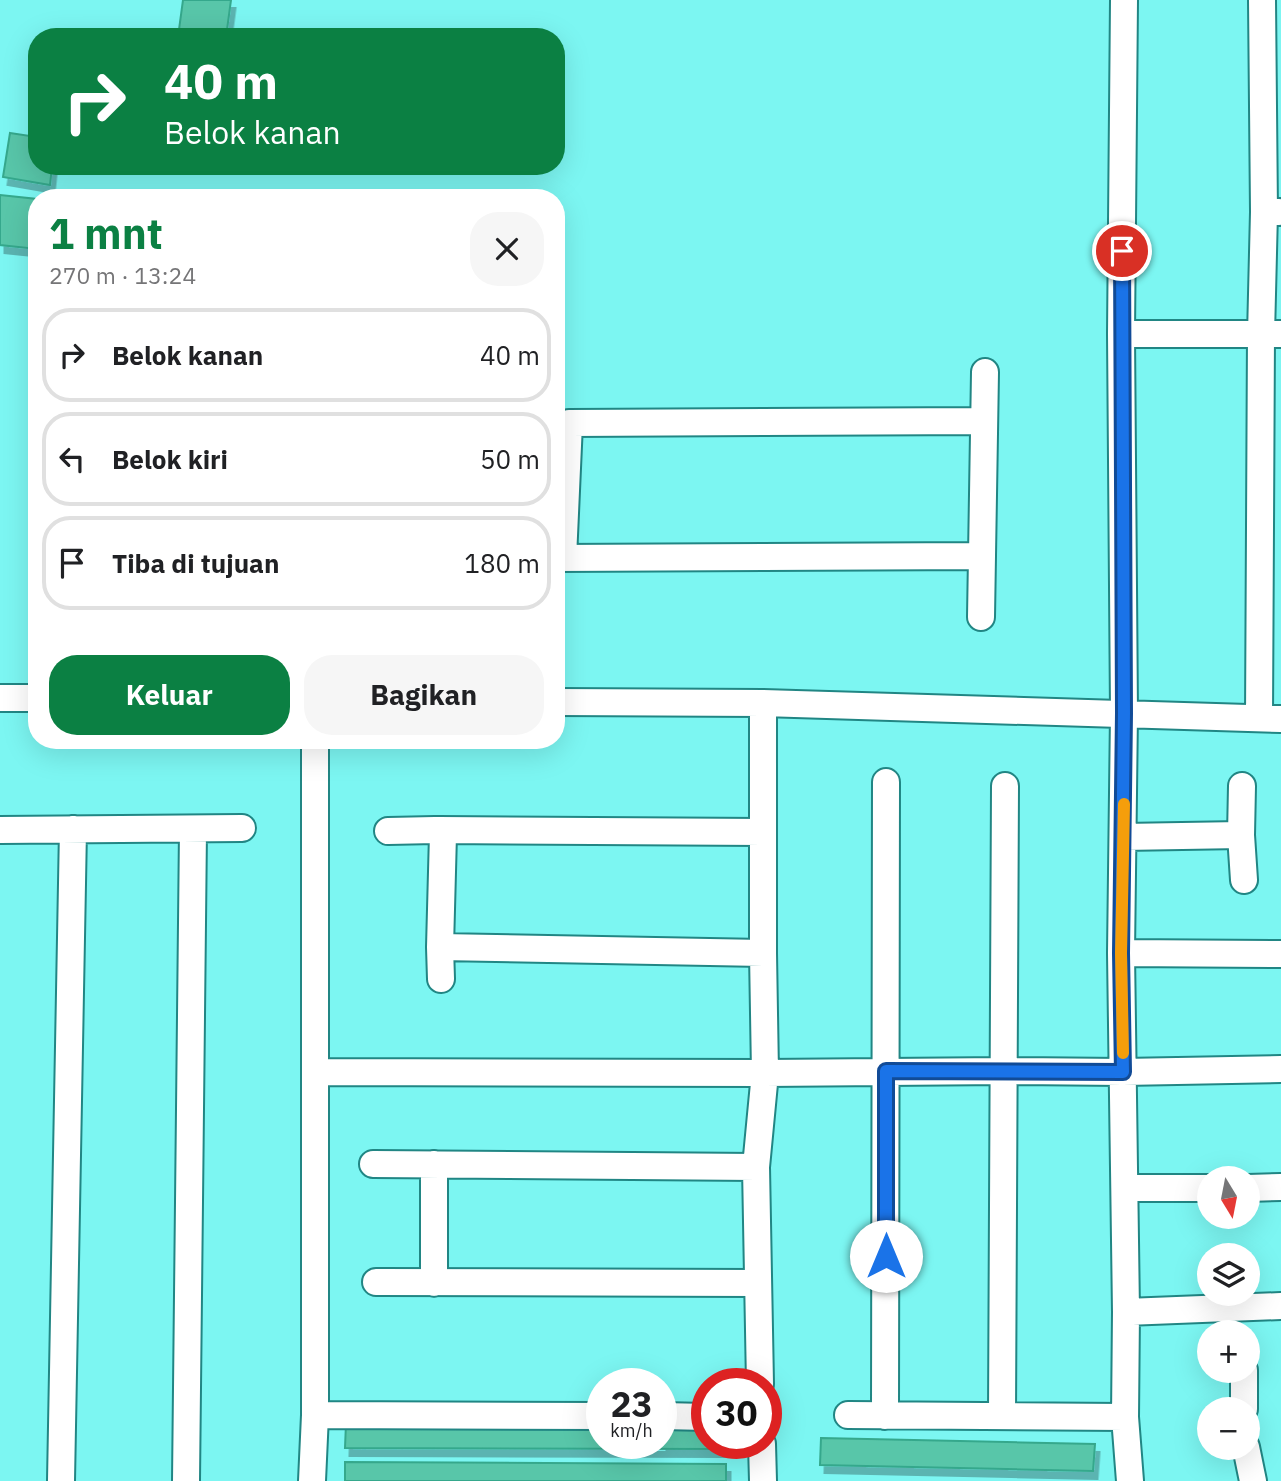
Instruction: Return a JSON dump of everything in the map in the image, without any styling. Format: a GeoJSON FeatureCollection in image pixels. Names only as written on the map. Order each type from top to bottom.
{"type":"FeatureCollection","features":[{"type":"Feature","properties":{"kind":"street"},"geometry":{"type":"LineString","coordinates":[[1124,0],[1121,334],[1124,713],[1121,953],[1125,1417],[1130,1481]]}},
{"type":"Feature","properties":{"kind":"street"},"geometry":{"type":"LineString","coordinates":[[565,702],[763,703],[1270,719],[1272,91],[1262,0]]}},
{"type":"Feature","properties":{"kind":"street"},"geometry":{"type":"LineString","coordinates":[[1121,334],[1271,335]]}},
{"type":"Feature","properties":{"kind":"street"},"geometry":{"type":"LineString","coordinates":[[981,617],[985,372]]}},
{"type":"Feature","properties":{"kind":"street"},"geometry":{"type":"LineString","coordinates":[[565,483],[569,423],[984,421]]}},
{"type":"Feature","properties":{"kind":"street"},"geometry":{"type":"LineString","coordinates":[[565,558],[982,555]]}},
{"type":"Feature","properties":{"kind":"street"},"geometry":{"type":"LineString","coordinates":[[0,698],[28,698]]}},
{"type":"Feature","properties":{"kind":"street"},"geometry":{"type":"LineString","coordinates":[[760,1368],[756,1167],[765,1073],[763,703]]}},
{"type":"Feature","properties":{"kind":"street"},"geometry":{"type":"LineString","coordinates":[[312,1481],[315,1415],[315,749]]}},
{"type":"Feature","properties":{"kind":"street"},"geometry":{"type":"LineString","coordinates":[[885,1416],[886,782]]}},
{"type":"Feature","properties":{"kind":"street"},"geometry":{"type":"LineString","coordinates":[[1002,1416],[1004,786]]}},
{"type":"Feature","properties":{"kind":"street"},"geometry":{"type":"LineString","coordinates":[[1242,786],[1244,880]]}},
{"type":"Feature","properties":{"kind":"street"},"geometry":{"type":"LineString","coordinates":[[0,830],[242,828]]}},
{"type":"Feature","properties":{"kind":"street"},"geometry":{"type":"LineString","coordinates":[[61,1481],[73,830]]}},
{"type":"Feature","properties":{"kind":"street"},"geometry":{"type":"LineString","coordinates":[[186,1481],[193,830]]}},
{"type":"Feature","properties":{"kind":"street"},"geometry":{"type":"LineString","coordinates":[[439,830],[443,834],[441,979]]}},
{"type":"Feature","properties":{"kind":"street"},"geometry":{"type":"LineString","coordinates":[[388,831],[763,832]]}},
{"type":"Feature","properties":{"kind":"street"},"geometry":{"type":"LineString","coordinates":[[1123,837],[1241,835]]}},
{"type":"Feature","properties":{"kind":"street"},"geometry":{"type":"LineString","coordinates":[[440,947],[763,953]]}},
{"type":"Feature","properties":{"kind":"street"},"geometry":{"type":"LineString","coordinates":[[1121,953],[1281,954]]}},
{"type":"Feature","properties":{"kind":"street"},"geometry":{"type":"LineString","coordinates":[[315,1072],[1123,1072],[1281,1069]]}},
{"type":"Feature","properties":{"kind":"street"},"geometry":{"type":"LineString","coordinates":[[373,1164],[756,1167]]}},
{"type":"Feature","properties":{"kind":"street"},"geometry":{"type":"LineString","coordinates":[[434,1164],[434,1283]]}},
{"type":"Feature","properties":{"kind":"street"},"geometry":{"type":"LineString","coordinates":[[1125,1188],[1197,1188]]}},
{"type":"Feature","properties":{"kind":"street"},"geometry":{"type":"LineString","coordinates":[[1260,1188],[1281,1188]]}},
{"type":"Feature","properties":{"kind":"street"},"geometry":{"type":"LineString","coordinates":[[376,1282],[757,1283]]}},
{"type":"Feature","properties":{"kind":"street"},"geometry":{"type":"LineString","coordinates":[[1126,1312],[1245,1319],[1281,1306]]}},
{"type":"Feature","properties":{"kind":"street"},"geometry":{"type":"LineString","coordinates":[[315,1415],[586,1416]]}},
{"type":"Feature","properties":{"kind":"street"},"geometry":{"type":"LineString","coordinates":[[848,1415],[1125,1417]]}},
{"type":"Feature","properties":{"kind":"street"},"geometry":{"type":"LineString","coordinates":[[763,1459],[764,1481]]}},
{"type":"Feature","properties":{"kind":"street"},"geometry":{"type":"LineString","coordinates":[[1249,1460],[1253,1481]]}},
{"type":"Feature","properties":{"kind":"building"},"geometry":{"type":"Polygon","coordinates":[[[183,0],[231,0],[227,28],[179,28],[183,0]]]}},
{"type":"Feature","properties":{"kind":"building"},"geometry":{"type":"Polygon","coordinates":[[[10,133],[28,136],[28,175],[51,175],[50,185],[3,177],[10,133]]]}},
{"type":"Feature","properties":{"kind":"building"},"geometry":{"type":"Polygon","coordinates":[[[0,195],[28,198],[28,248],[0,245],[0,195]]]}},
{"type":"Feature","properties":{"kind":"building"},"geometry":{"type":"Polygon","coordinates":[[[346,1423],[586,1423],[586,1449],[345,1448],[346,1423]]]}},
{"type":"Feature","properties":{"kind":"building"},"geometry":{"type":"Polygon","coordinates":[[[677,1424],[691,1424],[691,1449],[677,1449],[677,1424]]]}},
{"type":"Feature","properties":{"kind":"building"},"geometry":{"type":"Polygon","coordinates":[[[821,1438],[1095,1444],[1093,1471],[820,1465],[821,1438]]]}},
{"type":"Feature","properties":{"kind":"building"},"geometry":{"type":"Polygon","coordinates":[[[345,1462],[726,1464],[726,1481],[345,1481],[345,1462]]]}},
{"type":"Feature","properties":{"kind":"slow traffic"},"geometry":{"type":"LineString","coordinates":[[1123,1053],[1121,953],[1124,804]]}},
{"type":"Feature","properties":{"kind":"route"},"geometry":{"type":"LineString","coordinates":[[886,1256],[886,1071],[1123,1072],[1122,251]]}}]}
